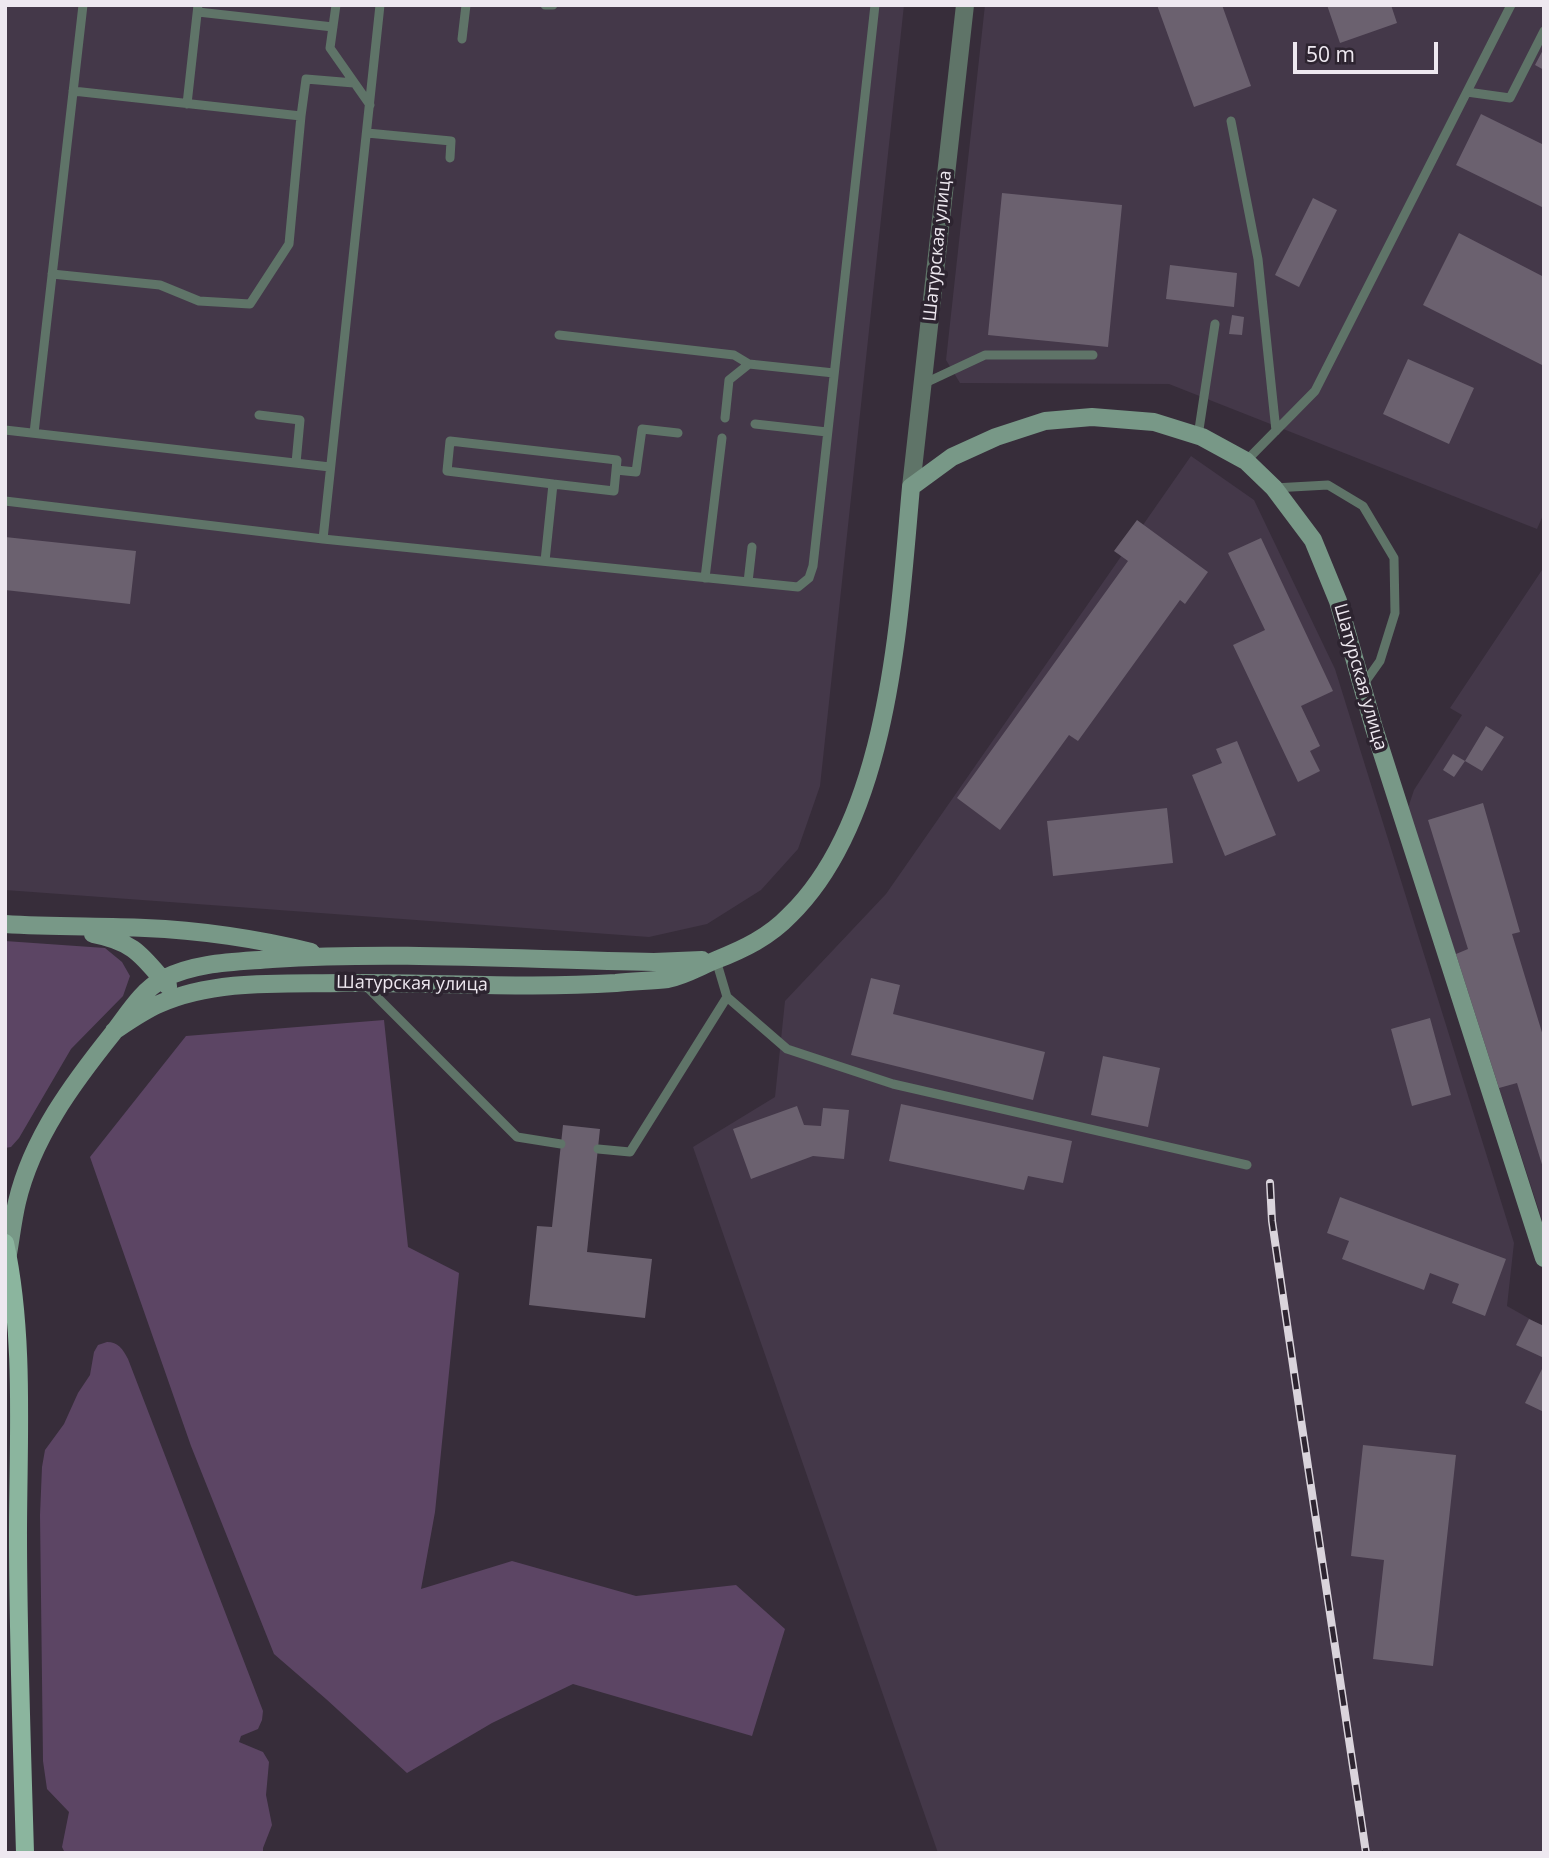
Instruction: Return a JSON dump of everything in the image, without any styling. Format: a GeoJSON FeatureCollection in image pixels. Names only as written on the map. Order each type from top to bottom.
{"type":"FeatureCollection","features":[{"type":"Feature","properties":{"kind":"main road","name":"Шатурская улица"},"geometry":{"type":"LineString","coordinates":[[114,1031],[139,1014],[177,997],[228,988],[275,984],[363,983],[486,986],[590,984],[671,979],[754,943],[789,917],[808,896],[829,864],[852,818],[867,776],[887,698],[897,632],[911,487],[952,457],[996,437],[1045,421],[1092,417],[1154,422],[1198,436],[1246,461],[1274,488],[1312,540],[1338,601],[1374,728],[1544,1258]]}},
{"type":"Feature","properties":{"kind":"main road"},"geometry":{"type":"LineString","coordinates":[[5,924],[59,928],[150,928],[286,946],[328,956]]}},
{"type":"Feature","properties":{"kind":"main road"},"geometry":{"type":"LineString","coordinates":[[59,928],[120,940],[140,954],[177,997]]}},
{"type":"Feature","properties":{"kind":"main road","name":"Шатурская улица"},"geometry":{"type":"LineString","coordinates":[[328,956],[654,962],[716,960]]}},
{"type":"Feature","properties":{"kind":"main road"},"geometry":{"type":"LineString","coordinates":[[25,1853],[18,1539],[18,1390],[15,1317],[6,1249],[31,1161],[76,1079],[143,995],[162,979],[199,967],[231,962],[328,956]]}},
{"type":"Feature","properties":{"kind":"main road"},"geometry":{"type":"LineString","coordinates":[[5,1195],[31,1161]]}},
{"type":"Feature","properties":{"kind":"street","name":"Шатурская улица"},"geometry":{"type":"LineString","coordinates":[[911,487],[965,5]]}},
{"type":"Feature","properties":{"kind":"lane"},"geometry":{"type":"LineString","coordinates":[[34,433],[83,5]]}},
{"type":"Feature","properties":{"kind":"lane"},"geometry":{"type":"LineString","coordinates":[[336,5],[330,48],[370,105]]}},
{"type":"Feature","properties":{"kind":"lane"},"geometry":{"type":"LineString","coordinates":[[323,539],[380,5]]}},
{"type":"Feature","properties":{"kind":"lane"},"geometry":{"type":"LineString","coordinates":[[462,39],[466,5]]}},
{"type":"Feature","properties":{"kind":"lane"},"geometry":{"type":"LineString","coordinates":[[545,5],[553,5]]}},
{"type":"Feature","properties":{"kind":"lane"},"geometry":{"type":"LineString","coordinates":[[5,501],[323,539],[798,587],[808,578],[813,566],[875,5]]}},
{"type":"Feature","properties":{"kind":"lane"},"geometry":{"type":"LineString","coordinates":[[1246,461],[1315,391],[1511,5]]}},
{"type":"Feature","properties":{"kind":"lane"},"geometry":{"type":"LineString","coordinates":[[187,104],[198,9],[333,27]]}},
{"type":"Feature","properties":{"kind":"lane"},"geometry":{"type":"LineString","coordinates":[[1467,92],[1510,97],[1544,31]]}},
{"type":"Feature","properties":{"kind":"lane"},"geometry":{"type":"LineString","coordinates":[[52,274],[160,285],[199,301],[250,304],[289,244],[306,79],[354,83]]}},
{"type":"Feature","properties":{"kind":"lane"},"geometry":{"type":"LineString","coordinates":[[73,92],[301,116]]}},
{"type":"Feature","properties":{"kind":"lane"},"geometry":{"type":"LineString","coordinates":[[1231,121],[1258,259],[1276,431]]}},
{"type":"Feature","properties":{"kind":"lane"},"geometry":{"type":"LineString","coordinates":[[367,133],[451,141],[450,158]]}},
{"type":"Feature","properties":{"kind":"lane"},"geometry":{"type":"LineString","coordinates":[[1198,436],[1216,324]]}},
{"type":"Feature","properties":{"kind":"lane"},"geometry":{"type":"LineString","coordinates":[[559,335],[734,355],[749,364],[834,373]]}},
{"type":"Feature","properties":{"kind":"lane"},"geometry":{"type":"LineString","coordinates":[[923,384],[985,355],[1094,355]]}},
{"type":"Feature","properties":{"kind":"lane"},"geometry":{"type":"LineString","coordinates":[[725,418],[729,380],[749,364]]}},
{"type":"Feature","properties":{"kind":"lane"},"geometry":{"type":"LineString","coordinates":[[258,415],[300,420],[296,463]]}},
{"type":"Feature","properties":{"kind":"lane"},"geometry":{"type":"LineString","coordinates":[[755,424],[827,432]]}},
{"type":"Feature","properties":{"kind":"lane"},"geometry":{"type":"LineString","coordinates":[[616,470],[636,472],[642,429],[678,433]]}},
{"type":"Feature","properties":{"kind":"lane"},"geometry":{"type":"LineString","coordinates":[[5,430],[330,467]]}},
{"type":"Feature","properties":{"kind":"lane"},"geometry":{"type":"LineString","coordinates":[[705,578],[722,438]]}},
{"type":"Feature","properties":{"kind":"lane"},"geometry":{"type":"LineString","coordinates":[[450,442],[617,460],[614,491],[554,484],[447,471],[450,442]]}},
{"type":"Feature","properties":{"kind":"lane"},"geometry":{"type":"LineString","coordinates":[[545,561],[554,484]]}},
{"type":"Feature","properties":{"kind":"lane"},"geometry":{"type":"LineString","coordinates":[[1274,488],[1328,485],[1363,506],[1394,558],[1395,613],[1380,661],[1363,685]]}},
{"type":"Feature","properties":{"kind":"lane"},"geometry":{"type":"LineString","coordinates":[[748,582],[752,547]]}},
{"type":"Feature","properties":{"kind":"lane"},"geometry":{"type":"LineString","coordinates":[[716,960],[727,997],[787,1049],[893,1084],[1247,1165]]}},
{"type":"Feature","properties":{"kind":"lane"},"geometry":{"type":"LineString","coordinates":[[363,983],[517,1137],[561,1144]]}},
{"type":"Feature","properties":{"kind":"lane"},"geometry":{"type":"LineString","coordinates":[[598,1149],[630,1152],[727,997]]}},
{"type":"Feature","properties":{"kind":"shaded area"},"geometry":{"type":"Polygon","coordinates":[[[5,5],[904,5],[820,786],[798,849],[761,890],[707,924],[649,937],[5,890],[5,5]]]}},
{"type":"Feature","properties":{"kind":"shaded area"},"geometry":{"type":"Polygon","coordinates":[[[985,5],[1544,5],[1544,513],[1537,529],[1169,384],[960,383],[946,360],[985,5]]]}},
{"type":"Feature","properties":{"kind":"shaded area"},"geometry":{"type":"Polygon","coordinates":[[[1191,456],[1254,500],[1335,669],[1514,1243],[1507,1306],[1544,1327],[1544,1853],[1383,1853],[1383,1850],[1379,1853],[938,1853],[693,1147],[775,1097],[785,1001],[886,894],[1191,456]]]}},
{"type":"Feature","properties":{"kind":"shaded area"},"geometry":{"type":"Polygon","coordinates":[[[1544,567],[1544,1226],[1408,808],[1414,790],[1462,715],[1450,708],[1544,567]]]}},
{"type":"Feature","properties":{"kind":"shaded area"},"geometry":{"type":"Polygon","coordinates":[[[5,941],[105,948],[122,962],[130,976],[123,996],[71,1049],[19,1138],[11,1147],[5,1148],[5,941]]]}},
{"type":"Feature","properties":{"kind":"shaded area"},"geometry":{"type":"Polygon","coordinates":[[[384,1020],[408,1247],[459,1273],[435,1512],[421,1589],[512,1561],[636,1596],[736,1585],[785,1629],[752,1736],[573,1684],[492,1723],[407,1773],[274,1654],[191,1446],[90,1157],[186,1036],[384,1020]]]}},
{"type":"Feature","properties":{"kind":"shaded area"},"geometry":{"type":"Polygon","coordinates":[[[107,1342],[120,1347],[128,1359],[263,1711],[258,1729],[241,1736],[239,1742],[263,1752],[269,1762],[266,1795],[272,1825],[263,1853],[65,1853],[62,1847],[69,1812],[47,1789],[43,1761],[40,1515],[42,1467],[45,1450],[64,1424],[78,1393],[90,1375],[94,1352],[98,1345],[107,1342]]]}},
{"type":"Feature","properties":{"kind":"building"},"geometry":{"type":"Polygon","coordinates":[[[1157,5],[1222,5],[1251,86],[1194,107],[1157,5]]]}},
{"type":"Feature","properties":{"kind":"building"},"geometry":{"type":"Polygon","coordinates":[[[1327,5],[1391,5],[1397,23],[1340,43],[1327,5]]]}},
{"type":"Feature","properties":{"kind":"building"},"geometry":{"type":"Polygon","coordinates":[[[1544,48],[1544,70],[1535,65],[1544,48]]]}},
{"type":"Feature","properties":{"kind":"building"},"geometry":{"type":"Polygon","coordinates":[[[1481,114],[1544,145],[1544,208],[1456,165],[1481,114]]]}},
{"type":"Feature","properties":{"kind":"building"},"geometry":{"type":"Polygon","coordinates":[[[1002,193],[1122,205],[1108,347],[988,335],[1002,193]]]}},
{"type":"Feature","properties":{"kind":"building"},"geometry":{"type":"Polygon","coordinates":[[[1313,198],[1337,210],[1299,287],[1275,275],[1313,198]]]}},
{"type":"Feature","properties":{"kind":"building"},"geometry":{"type":"Polygon","coordinates":[[[1459,233],[1544,277],[1544,366],[1423,305],[1459,233]]]}},
{"type":"Feature","properties":{"kind":"building"},"geometry":{"type":"Polygon","coordinates":[[[1170,265],[1237,273],[1234,307],[1166,299],[1170,265]]]}},
{"type":"Feature","properties":{"kind":"building"},"geometry":{"type":"Polygon","coordinates":[[[1232,315],[1244,317],[1242,335],[1229,334],[1232,315]]]}},
{"type":"Feature","properties":{"kind":"building"},"geometry":{"type":"Polygon","coordinates":[[[1408,359],[1474,388],[1449,444],[1383,414],[1408,359]]]}},
{"type":"Feature","properties":{"kind":"building"},"geometry":{"type":"Polygon","coordinates":[[[1137,520],[1208,572],[1185,604],[1180,600],[1078,741],[1069,735],[1000,830],[957,798],[1128,561],[1114,551],[1137,520]]]}},
{"type":"Feature","properties":{"kind":"building"},"geometry":{"type":"Polygon","coordinates":[[[5,537],[136,551],[130,604],[5,590],[5,537]]]}},
{"type":"Feature","properties":{"kind":"building"},"geometry":{"type":"Polygon","coordinates":[[[1261,538],[1333,691],[1301,706],[1320,746],[1310,751],[1320,771],[1298,782],[1233,645],[1265,630],[1228,553],[1261,538]]]}},
{"type":"Feature","properties":{"kind":"building"},"geometry":{"type":"Polygon","coordinates":[[[1486,726],[1504,737],[1482,771],[1465,761],[1486,726]]]}},
{"type":"Feature","properties":{"kind":"building"},"geometry":{"type":"Polygon","coordinates":[[[1237,741],[1276,835],[1225,856],[1192,775],[1222,763],[1216,749],[1237,741]]]}},
{"type":"Feature","properties":{"kind":"building"},"geometry":{"type":"Polygon","coordinates":[[[1453,754],[1465,761],[1454,777],[1443,770],[1453,754]]]}},
{"type":"Feature","properties":{"kind":"building"},"geometry":{"type":"Polygon","coordinates":[[[1483,803],[1520,932],[1512,934],[1544,1039],[1544,1171],[1517,1083],[1499,1088],[1456,954],[1468,949],[1428,820],[1483,803]]]}},
{"type":"Feature","properties":{"kind":"building"},"geometry":{"type":"Polygon","coordinates":[[[1167,808],[1173,863],[1053,876],[1047,821],[1167,808]]]}},
{"type":"Feature","properties":{"kind":"building"},"geometry":{"type":"Polygon","coordinates":[[[871,978],[900,985],[893,1014],[1045,1052],[1033,1100],[851,1055],[871,978]]]}},
{"type":"Feature","properties":{"kind":"building"},"geometry":{"type":"Polygon","coordinates":[[[1430,1018],[1451,1095],[1412,1106],[1391,1029],[1430,1018]]]}},
{"type":"Feature","properties":{"kind":"building"},"geometry":{"type":"Polygon","coordinates":[[[1103,1056],[1160,1068],[1148,1127],[1091,1115],[1103,1056]]]}},
{"type":"Feature","properties":{"kind":"building"},"geometry":{"type":"Polygon","coordinates":[[[901,1104],[1072,1141],[1063,1183],[1028,1176],[1024,1190],[889,1161],[901,1104]]]}},
{"type":"Feature","properties":{"kind":"building"},"geometry":{"type":"Polygon","coordinates":[[[797,1106],[804,1125],[821,1126],[823,1108],[849,1110],[844,1159],[813,1156],[751,1179],[733,1129],[797,1106]]]}},
{"type":"Feature","properties":{"kind":"building"},"geometry":{"type":"Polygon","coordinates":[[[563,1125],[600,1129],[587,1252],[652,1259],[645,1318],[529,1305],[537,1226],[552,1227],[563,1125]]]}},
{"type":"Feature","properties":{"kind":"building"},"geometry":{"type":"Polygon","coordinates":[[[1340,1197],[1506,1259],[1485,1316],[1452,1303],[1459,1284],[1430,1273],[1424,1290],[1342,1259],[1349,1241],[1327,1233],[1340,1197]]]}},
{"type":"Feature","properties":{"kind":"building"},"geometry":{"type":"Polygon","coordinates":[[[1529,1319],[1544,1326],[1544,1358],[1516,1345],[1529,1319]]]}},
{"type":"Feature","properties":{"kind":"building"},"geometry":{"type":"Polygon","coordinates":[[[1544,1365],[1544,1412],[1525,1403],[1544,1365]]]}},
{"type":"Feature","properties":{"kind":"building"},"geometry":{"type":"Polygon","coordinates":[[[1363,1445],[1456,1455],[1433,1666],[1373,1659],[1384,1560],[1351,1556],[1363,1445]]]}},
{"type":"Feature","properties":{"kind":"railway"},"geometry":{"type":"LineString","coordinates":[[1270,1183],[1272,1221],[1366,1853]]}}]}
